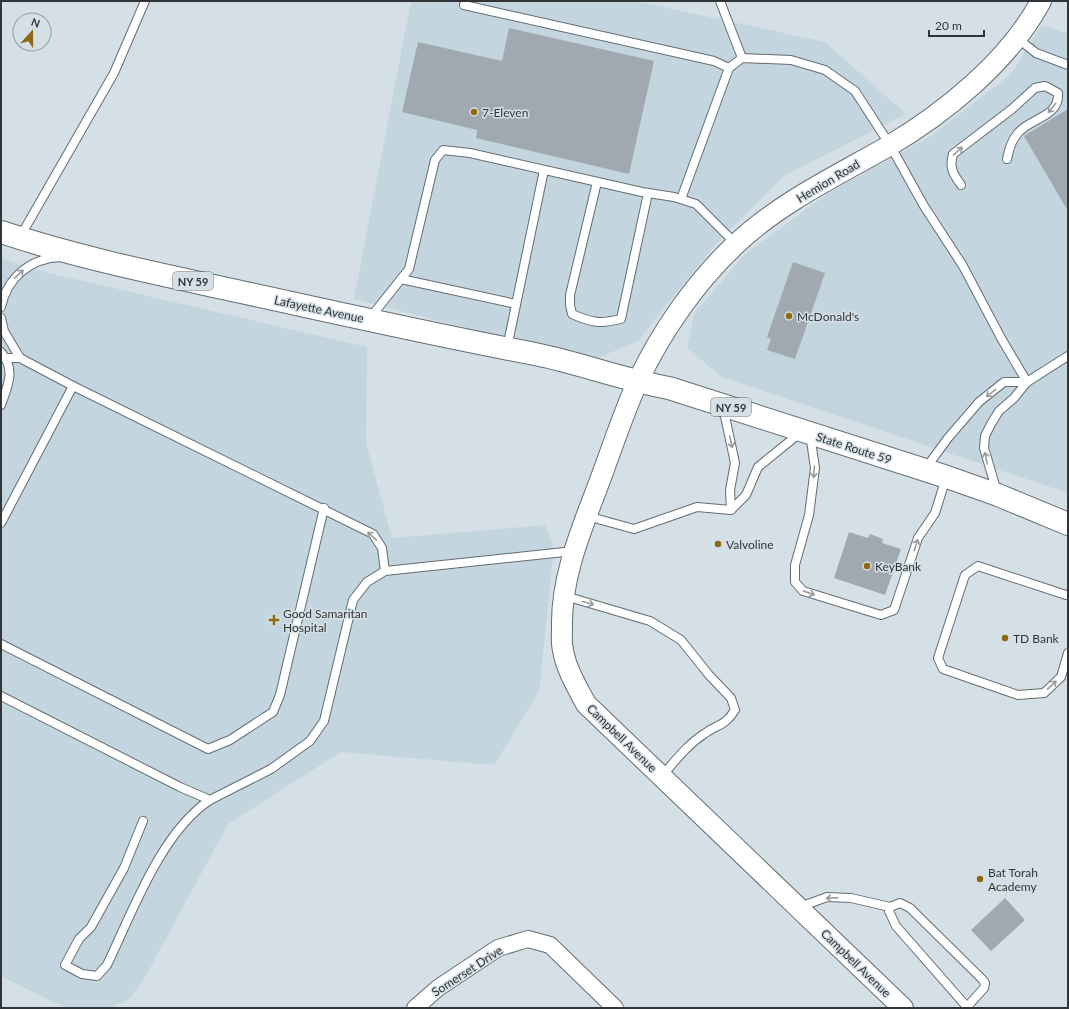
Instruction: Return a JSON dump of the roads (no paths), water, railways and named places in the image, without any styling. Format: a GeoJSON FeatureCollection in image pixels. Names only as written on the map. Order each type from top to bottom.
{"type":"FeatureCollection","features":[{"type":"Feature","properties":{"kind":"main road","name":"Lafayette Avenue"},"geometry":{"type":"LineString","coordinates":[[10,235],[44,247],[369,320],[541,355],[637,382]]}},
{"type":"Feature","properties":{"kind":"main road","name":"State Route 59"},"geometry":{"type":"LineString","coordinates":[[637,382],[669,388],[723,404],[923,471],[947,477],[998,495],[1068,524]]}},
{"type":"Feature","properties":{"kind":"street","name":"Hemion Road"},"geometry":{"type":"LineString","coordinates":[[637,382],[654,350],[682,307],[708,273],[736,244],[776,213],[817,186],[890,145],[933,117],[967,90],[1016,37],[1041,1]]}},
{"type":"Feature","properties":{"kind":"street","name":"Campbell Avenue"},"geometry":{"type":"LineString","coordinates":[[637,382],[574,551],[564,596],[562,607],[562,649],[573,680],[586,704],[903,1008]]}},
{"type":"Feature","properties":{"kind":"street","name":"Somerset Drive"},"geometry":{"type":"LineString","coordinates":[[415,1008],[438,988],[498,948],[528,939],[550,945],[615,1008]]}},
{"type":"Feature","properties":{"kind":"lane"},"geometry":{"type":"LineString","coordinates":[[10,235],[114,73],[144,1]]}},
{"type":"Feature","properties":{"kind":"lane"},"geometry":{"type":"LineString","coordinates":[[720,1],[742,58]]}},
{"type":"Feature","properties":{"kind":"lane"},"geometry":{"type":"LineString","coordinates":[[464,5],[714,61],[729,68]]}},
{"type":"Feature","properties":{"kind":"lane"},"geometry":{"type":"LineString","coordinates":[[1016,37],[1036,53],[1068,65]]}},
{"type":"Feature","properties":{"kind":"lane"},"geometry":{"type":"LineString","coordinates":[[681,199],[729,68],[742,58],[790,60],[825,70],[855,91],[890,145],[924,206],[963,266],[1001,338],[1027,382]]}},
{"type":"Feature","properties":{"kind":"lane"},"geometry":{"type":"LineString","coordinates":[[961,185],[953,174],[951,162],[953,154],[1012,109],[1035,88],[1045,86],[1054,89],[1058,93],[1059,99],[1050,112],[1018,132],[1010,145],[1007,160]]}},
{"type":"Feature","properties":{"kind":"lane"},"geometry":{"type":"LineString","coordinates":[[369,320],[410,269],[435,160],[443,150],[470,154],[681,199],[696,204],[736,244]]}},
{"type":"Feature","properties":{"kind":"lane"},"geometry":{"type":"LineString","coordinates":[[507,349],[544,170]]}},
{"type":"Feature","properties":{"kind":"lane"},"geometry":{"type":"LineString","coordinates":[[597,182],[570,295],[572,314],[585,320],[605,323],[621,319],[648,193]]}},
{"type":"Feature","properties":{"kind":"lane"},"geometry":{"type":"LineString","coordinates":[[1,307],[4,293],[18,272],[37,262],[56,257],[84,256]]}},
{"type":"Feature","properties":{"kind":"lane"},"geometry":{"type":"LineString","coordinates":[[402,279],[516,304]]}},
{"type":"Feature","properties":{"kind":"lane"},"geometry":{"type":"LineString","coordinates":[[1,318],[4,331],[20,358]]}},
{"type":"Feature","properties":{"kind":"lane"},"geometry":{"type":"LineString","coordinates":[[1,405],[11,378],[4,355],[20,358],[284,492],[324,508],[373,534],[382,548],[384,571]]}},
{"type":"Feature","properties":{"kind":"lane"},"geometry":{"type":"LineString","coordinates":[[998,495],[986,459],[985,436],[999,411],[1014,398],[1027,382],[1068,356]]}},
{"type":"Feature","properties":{"kind":"lane"},"geometry":{"type":"LineString","coordinates":[[923,471],[948,438],[979,402],[1004,382],[1027,382]]}},
{"type":"Feature","properties":{"kind":"lane"},"geometry":{"type":"LineString","coordinates":[[1,523],[73,386]]}},
{"type":"Feature","properties":{"kind":"lane"},"geometry":{"type":"LineString","coordinates":[[723,404],[734,463],[730,490],[731,510]]}},
{"type":"Feature","properties":{"kind":"lane"},"geometry":{"type":"LineString","coordinates":[[731,510],[746,495],[758,466],[806,432],[815,468],[809,516],[795,566],[795,582],[803,591],[881,615],[894,610],[918,538],[935,513],[947,477]]}},
{"type":"Feature","properties":{"kind":"lane"},"geometry":{"type":"LineString","coordinates":[[587,516],[634,529],[698,507],[731,510]]}},
{"type":"Feature","properties":{"kind":"lane"},"geometry":{"type":"LineString","coordinates":[[1,644],[208,749],[230,740],[273,712],[280,695],[324,508]]}},
{"type":"Feature","properties":{"kind":"lane"},"geometry":{"type":"LineString","coordinates":[[143,821],[124,868],[91,928],[79,939],[65,966],[82,974],[98,976],[107,965],[165,847],[198,808],[210,800],[271,769],[310,741],[324,721],[353,600],[367,582],[384,571],[574,551]]}},
{"type":"Feature","properties":{"kind":"lane"},"geometry":{"type":"LineString","coordinates":[[1067,594],[978,566],[964,575],[938,658],[942,669],[1018,695],[1044,693],[1061,677],[1068,653]]}},
{"type":"Feature","properties":{"kind":"lane"},"geometry":{"type":"LineString","coordinates":[[564,596],[650,621],[681,640],[709,675],[731,698],[735,710],[728,721],[704,734],[683,752],[662,776]]}},
{"type":"Feature","properties":{"kind":"lane"},"geometry":{"type":"LineString","coordinates":[[1,696],[180,787],[210,800]]}},
{"type":"Feature","properties":{"kind":"lane"},"geometry":{"type":"LineString","coordinates":[[798,907],[827,897],[851,898],[890,907],[900,903],[910,908],[985,983],[984,988],[967,1008],[896,926],[889,911],[890,907]]}},
{"type":"Feature","properties":{"kind":"place","name":"7-Eleven"},"geometry":{"type":"Point","coordinates":[474,112]}},
{"type":"Feature","properties":{"kind":"place","name":"McDonald's"},"geometry":{"type":"Point","coordinates":[789,316]}},
{"type":"Feature","properties":{"kind":"place","name":"Valvoline"},"geometry":{"type":"Point","coordinates":[718,544]}},
{"type":"Feature","properties":{"kind":"place","name":"KeyBank"},"geometry":{"type":"Point","coordinates":[867,566]}},
{"type":"Feature","properties":{"kind":"place","name":"Good Samaritan Hospital"},"geometry":{"type":"Point","coordinates":[274,620]}},
{"type":"Feature","properties":{"kind":"place","name":"TD Bank"},"geometry":{"type":"Point","coordinates":[1005,638]}},
{"type":"Feature","properties":{"kind":"place","name":"Bat Torah Academy"},"geometry":{"type":"Point","coordinates":[980,879]}}]}
